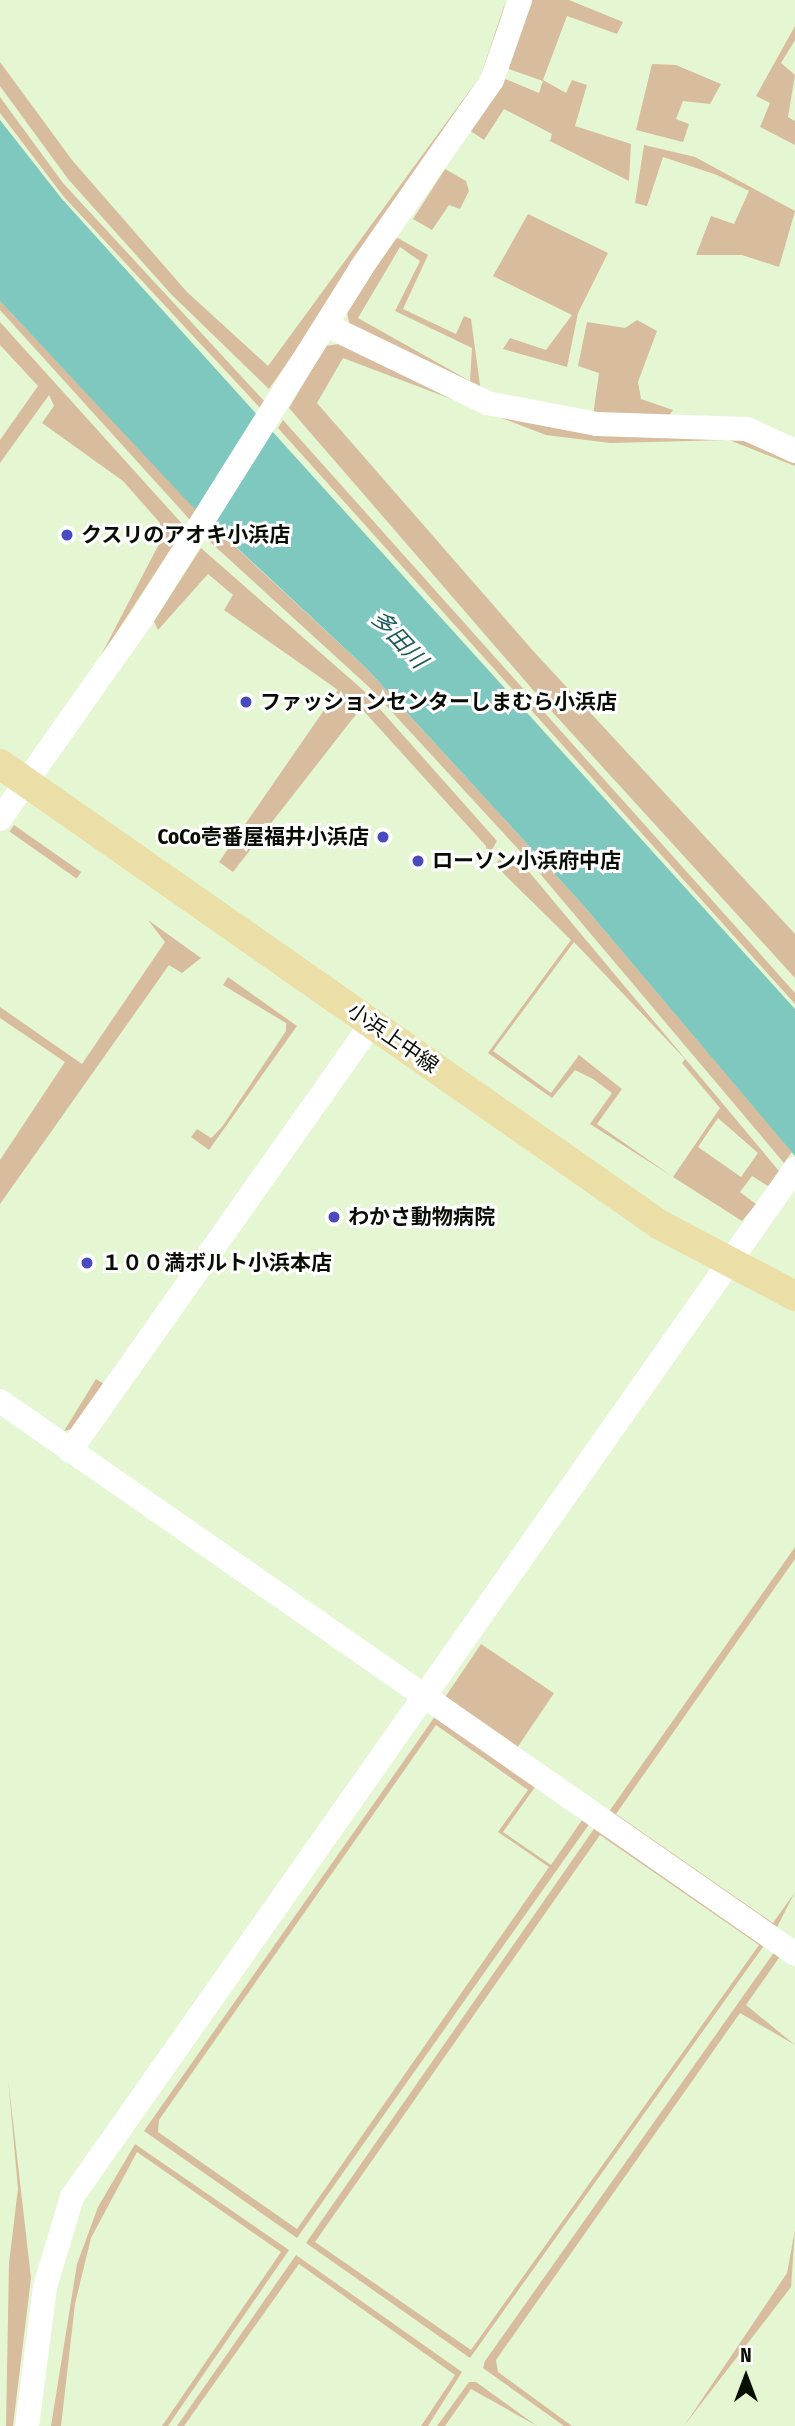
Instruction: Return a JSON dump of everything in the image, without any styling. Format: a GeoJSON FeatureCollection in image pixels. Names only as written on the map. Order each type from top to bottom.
{"type":"FeatureCollection","features":[{"type":"Feature","properties":{"kind":"main road","name":"小浜上中線"},"geometry":{"type":"LineString","coordinates":[[0,764],[724,1264],[795,1296]]}},
{"type":"Feature","properties":{"kind":"street"},"geometry":{"type":"LineString","coordinates":[[0,819],[200,528],[326,325],[492,80],[520,0]]}},
{"type":"Feature","properties":{"kind":"street"},"geometry":{"type":"LineString","coordinates":[[326,325],[487,403],[597,424],[747,429],[795,451]]}},
{"type":"Feature","properties":{"kind":"street"},"geometry":{"type":"LineString","coordinates":[[70,1451],[372,1023]]}},
{"type":"Feature","properties":{"kind":"street"},"geometry":{"type":"LineString","coordinates":[[27,2426],[47,2276],[72,2197],[724,1264],[794,1170]]}},
{"type":"Feature","properties":{"kind":"street"},"geometry":{"type":"LineString","coordinates":[[0,1401],[795,1954]]}},
{"type":"Feature","properties":{"kind":"shaded area"},"geometry":{"type":"Polygon","coordinates":[[[506,0],[484,77],[269,389],[171,294],[68,179],[0,86],[0,62],[72,160],[187,292],[268,366],[481,75],[506,0]]]}},
{"type":"Feature","properties":{"kind":"shaded area"},"geometry":{"type":"Polygon","coordinates":[[[530,0],[569,0],[623,22],[617,34],[567,16],[543,80],[566,93],[572,80],[587,85],[575,126],[631,144],[629,181],[550,141],[552,134],[504,109],[484,140],[469,130],[503,78],[539,93],[543,81],[506,68],[530,0]]]}},
{"type":"Feature","properties":{"kind":"shaded area"},"geometry":{"type":"Polygon","coordinates":[[[795,26],[795,40],[781,63],[795,75],[788,117],[795,121],[795,145],[760,127],[770,103],[756,96],[795,26]]]}},
{"type":"Feature","properties":{"kind":"shaded area"},"geometry":{"type":"Polygon","coordinates":[[[652,64],[676,65],[721,84],[710,104],[683,101],[676,119],[689,124],[683,142],[636,130],[652,64]]]}},
{"type":"Feature","properties":{"kind":"shaded area"},"geometry":{"type":"Polygon","coordinates":[[[0,97],[63,183],[265,402],[261,409],[64,197],[0,113],[0,97]]]}},
{"type":"Feature","properties":{"kind":"shaded area"},"geometry":{"type":"Polygon","coordinates":[[[644,145],[695,157],[795,211],[779,267],[742,255],[696,255],[711,216],[734,224],[749,191],[717,175],[663,157],[647,206],[635,203],[644,145]]]}},
{"type":"Feature","properties":{"kind":"shaded area"},"geometry":{"type":"Polygon","coordinates":[[[445,169],[466,181],[469,191],[460,209],[449,205],[432,230],[413,219],[445,169]]]}},
{"type":"Feature","properties":{"kind":"shaded area"},"geometry":{"type":"Polygon","coordinates":[[[528,214],[608,253],[578,313],[567,367],[503,349],[510,338],[546,350],[572,315],[493,276],[528,214]]]}},
{"type":"Feature","properties":{"kind":"shaded area"},"geometry":{"type":"Polygon","coordinates":[[[396,237],[428,255],[403,309],[456,334],[464,316],[471,319],[481,392],[350,327],[347,312],[396,237]],[[400,247],[358,318],[470,381],[472,348],[395,311],[420,261],[400,247]]]}},
{"type":"Feature","properties":{"kind":"shaded area"},"geometry":{"type":"Polygon","coordinates":[[[0,301],[198,511],[191,521],[0,310],[0,301]]]}},
{"type":"Feature","properties":{"kind":"shaded area"},"geometry":{"type":"Polygon","coordinates":[[[637,320],[657,331],[638,382],[641,399],[673,410],[666,420],[593,416],[599,373],[578,366],[587,322],[625,328],[637,320]]]}},
{"type":"Feature","properties":{"kind":"shaded area"},"geometry":{"type":"Polygon","coordinates":[[[0,322],[185,527],[98,661],[159,544],[160,523],[123,481],[42,423],[54,406],[49,395],[0,463],[0,440],[38,386],[0,345],[0,322]]]}},
{"type":"Feature","properties":{"kind":"shaded area"},"geometry":{"type":"Polygon","coordinates":[[[339,344],[485,410],[722,434],[795,458],[795,466],[729,440],[610,443],[546,435],[343,358],[317,403],[536,654],[795,934],[795,978],[546,705],[289,408],[326,346],[339,344]]]}},
{"type":"Feature","properties":{"kind":"shaded area"},"geometry":{"type":"Polygon","coordinates":[[[283,420],[795,993],[795,1004],[278,428],[283,420]]]}},
{"type":"Feature","properties":{"kind":"shaded area"},"geometry":{"type":"Polygon","coordinates":[[[216,529],[367,669],[583,905],[792,1152],[784,1163],[531,863],[369,687],[208,540],[216,529]]]}},
{"type":"Feature","properties":{"kind":"shaded area"},"geometry":{"type":"Polygon","coordinates":[[[201,548],[363,690],[497,841],[487,858],[486,846],[361,708],[233,872],[219,862],[338,690],[224,610],[233,595],[208,574],[158,630],[154,621],[201,548]]]}},
{"type":"Feature","properties":{"kind":"shaded area"},"geometry":{"type":"Polygon","coordinates":[[[14,825],[81,872],[77,879],[9,832],[14,825]]]}},
{"type":"Feature","properties":{"kind":"shaded area"},"geometry":{"type":"Polygon","coordinates":[[[504,855],[525,867],[779,1171],[768,1186],[752,1176],[740,1192],[756,1204],[742,1221],[673,1177],[720,1108],[682,1063],[685,1059],[574,942],[493,1051],[551,1093],[579,1055],[622,1089],[597,1124],[672,1177],[590,1124],[612,1093],[593,1079],[575,1070],[552,1098],[488,1053],[571,940],[503,873],[497,862],[504,855]],[[718,1118],[698,1147],[741,1177],[758,1153],[718,1118]]]}},
{"type":"Feature","properties":{"kind":"shaded area"},"geometry":{"type":"Polygon","coordinates":[[[148,920],[201,958],[182,973],[169,965],[0,1204],[0,1160],[65,1062],[0,1018],[0,1007],[82,1064],[165,942],[148,920]]]}},
{"type":"Feature","properties":{"kind":"shaded area"},"geometry":{"type":"Polygon","coordinates":[[[228,977],[297,1026],[209,1150],[191,1137],[197,1129],[211,1138],[222,1127],[286,1031],[286,1023],[223,985],[228,977]]]}},
{"type":"Feature","properties":{"kind":"shaded area"},"geometry":{"type":"Polygon","coordinates":[[[96,1379],[104,1384],[72,1429],[64,1431],[96,1379]]]}},
{"type":"Feature","properties":{"kind":"shaded area"},"geometry":{"type":"Polygon","coordinates":[[[795,1547],[795,1559],[616,1814],[773,1923],[795,1892],[776,1929],[608,1813],[795,1547]]]}},
{"type":"Feature","properties":{"kind":"shaded area"},"geometry":{"type":"Polygon","coordinates":[[[481,1644],[554,1693],[516,1749],[444,1700],[481,1644]]]}},
{"type":"Feature","properties":{"kind":"shaded area"},"geometry":{"type":"Polygon","coordinates":[[[436,1715],[590,1823],[297,2238],[144,2131],[436,1715]],[[436,1725],[159,2120],[158,2132],[297,2229],[549,1867],[498,1832],[528,1790],[436,1725]],[[535,1787],[503,1832],[551,1865],[582,1820],[535,1787]]]}},
{"type":"Feature","properties":{"kind":"shaded area"},"geometry":{"type":"Polygon","coordinates":[[[596,1826],[765,1944],[470,2358],[306,2243],[596,1826]],[[600,1835],[315,2242],[471,2350],[759,1945],[600,1835]]]}},
{"type":"Feature","properties":{"kind":"shaded area"},"geometry":{"type":"Polygon","coordinates":[[[775,1951],[781,1955],[746,2005],[795,2045],[740,2013],[496,2360],[498,2372],[572,2426],[564,2426],[483,2368],[485,2361],[775,1951]]]}},
{"type":"Feature","properties":{"kind":"shaded area"},"geometry":{"type":"Polygon","coordinates":[[[8,2078],[31,2278],[13,2426],[6,2426],[9,2263],[18,2189],[8,2078]]]}},
{"type":"Feature","properties":{"kind":"shaded area"},"geometry":{"type":"Polygon","coordinates":[[[135,2144],[289,2250],[168,2426],[162,2426],[281,2252],[137,2152],[91,2238],[75,2304],[61,2426],[51,2426],[77,2264],[98,2207],[135,2144]]]}},
{"type":"Feature","properties":{"kind":"shaded area"},"geometry":{"type":"Polygon","coordinates":[[[795,2230],[791,2287],[684,2426],[787,2273],[795,2230]]]}},
{"type":"Feature","properties":{"kind":"shaded area"},"geometry":{"type":"Polygon","coordinates":[[[296,2255],[462,2372],[428,2426],[421,2426],[455,2375],[299,2264],[184,2426],[177,2426],[296,2255]]]}},
{"type":"Feature","properties":{"kind":"shaded area"},"geometry":{"type":"Polygon","coordinates":[[[469,2382],[476,2382],[537,2426],[471,2389],[445,2426],[437,2426],[469,2382]]]}},
{"type":"Feature","properties":{"kind":"water","name":"多田川"},"geometry":{"type":"Polygon","coordinates":[[[0,120],[62,199],[795,1009],[795,1156],[583,905],[367,669],[188,502],[0,301],[0,120]]]}},
{"type":"Feature","properties":{"kind":"place","name":"クスリのアオキ小浜店"},"geometry":{"type":"Point","coordinates":[67,535]}},
{"type":"Feature","properties":{"kind":"place","name":"ファッションセンターしまむら小浜店"},"geometry":{"type":"Point","coordinates":[246,702]}},
{"type":"Feature","properties":{"kind":"place","name":"CoCo壱番屋福井小浜店"},"geometry":{"type":"Point","coordinates":[383,837]}},
{"type":"Feature","properties":{"kind":"place","name":"ローソン小浜府中店"},"geometry":{"type":"Point","coordinates":[418,861]}},
{"type":"Feature","properties":{"kind":"place","name":"わかさ動物病院"},"geometry":{"type":"Point","coordinates":[334,1217]}},
{"type":"Feature","properties":{"kind":"place","name":"１００満ボルト小浜本店"},"geometry":{"type":"Point","coordinates":[87,1263]}}]}
